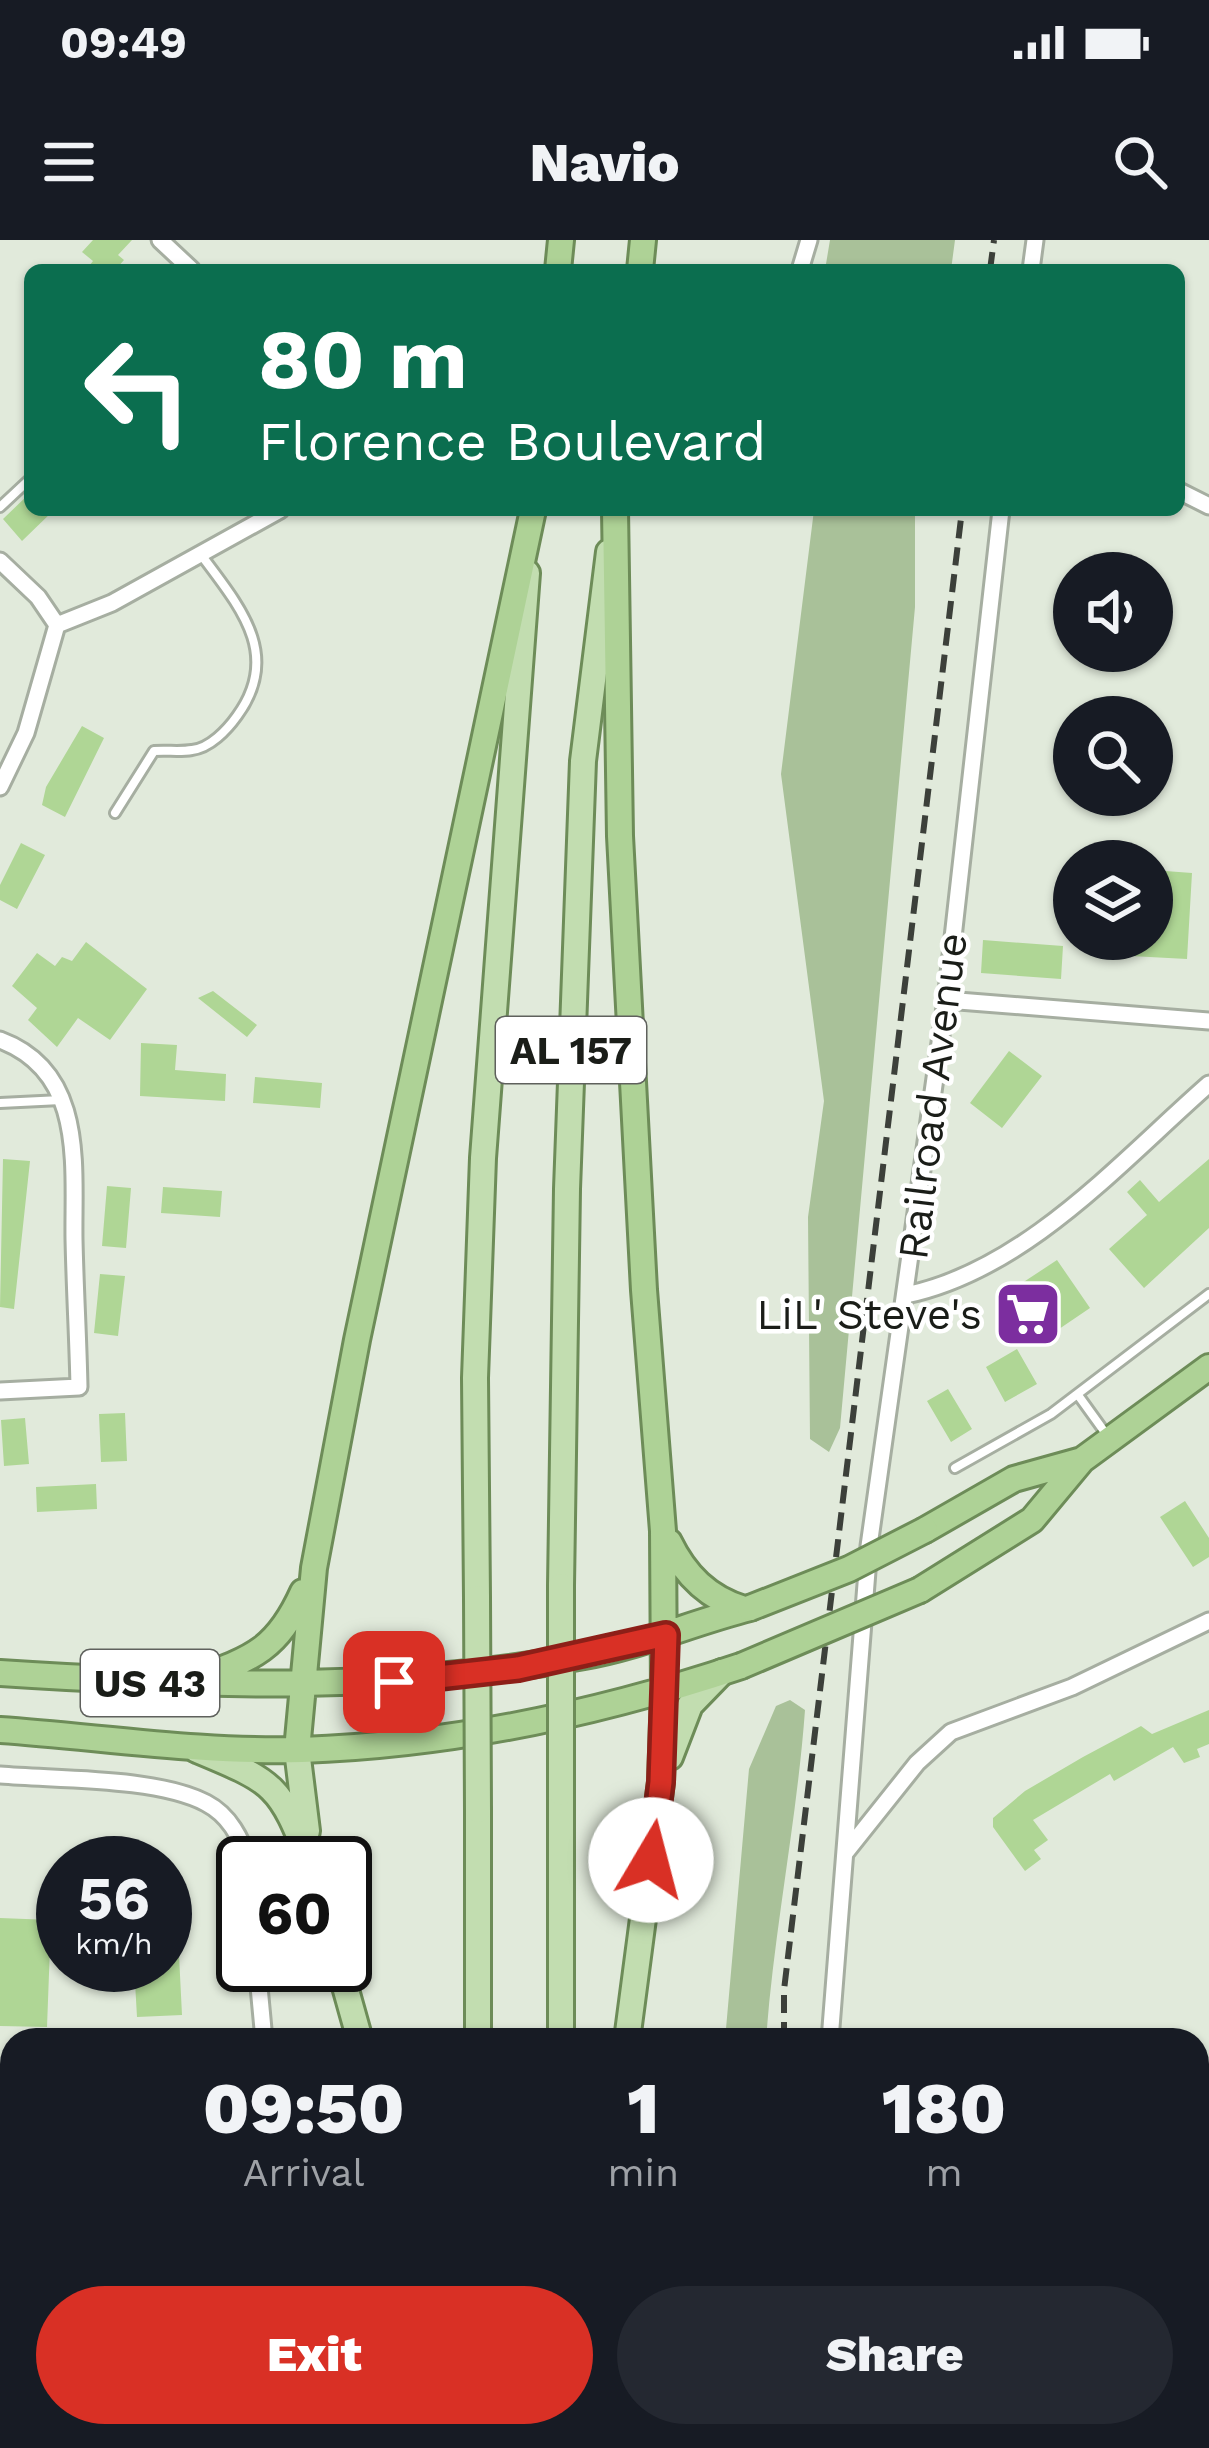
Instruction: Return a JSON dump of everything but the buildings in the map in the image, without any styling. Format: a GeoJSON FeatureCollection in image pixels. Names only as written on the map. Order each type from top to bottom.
{"type":"FeatureCollection","features":[{"type":"Feature","properties":{"kind":"highway","name":"AL 157"},"geometry":{"type":"LineString","coordinates":[[529,541],[531,516]]}},
{"type":"Feature","properties":{"kind":"highway"},"geometry":{"type":"LineString","coordinates":[[615,516],[629,1047],[663,1531],[664,1692]]}},
{"type":"Feature","properties":{"kind":"highway"},"geometry":{"type":"LineString","coordinates":[[297,1750],[314,1568],[402,1116],[529,541]]}},
{"type":"Feature","properties":{"kind":"highway","name":"US 43"},"geometry":{"type":"LineString","coordinates":[[0,1730],[297,1750],[521,1724],[664,1692],[732,1669],[920,1590],[1032,1520],[1082,1460],[1209,1367]]}},
{"type":"Feature","properties":{"kind":"highway","name":"US 43"},"geometry":{"type":"LineString","coordinates":[[0,1673],[301,1687],[518,1668],[666,1635],[747,1608],[849,1569],[1015,1479],[1082,1460]]}},
{"type":"Feature","properties":{"kind":"highway"},"geometry":{"type":"LineString","coordinates":[[663,1531],[680,1566],[700,1586],[747,1608]]}},
{"type":"Feature","properties":{"kind":"highway"},"geometry":{"type":"LineString","coordinates":[[180,1684],[258,1655],[292,1617],[314,1568]]}},
{"type":"Feature","properties":{"kind":"main road","name":"AL 157"},"geometry":{"type":"LineString","coordinates":[[561,2028],[568,1142],[583,760],[615,516]]}},
{"type":"Feature","properties":{"kind":"main road","name":"AL 157"},"geometry":{"type":"LineString","coordinates":[[478,2028],[475,1378],[495,946],[516,767],[529,541]]}},
{"type":"Feature","properties":{"kind":"main road"},"geometry":{"type":"LineString","coordinates":[[661,1782],[690,1705],[732,1669]]}},
{"type":"Feature","properties":{"kind":"main road"},"geometry":{"type":"LineString","coordinates":[[629,2028],[661,1782],[664,1692]]}},
{"type":"Feature","properties":{"kind":"main road"},"geometry":{"type":"LineString","coordinates":[[178,1742],[259,1774],[286,1804],[300,1836]]}},
{"type":"Feature","properties":{"kind":"main road"},"geometry":{"type":"LineString","coordinates":[[297,1750],[308,1836]]}},
{"type":"Feature","properties":{"kind":"main road"},"geometry":{"type":"LineString","coordinates":[[347,1992],[357,2028]]}},
{"type":"Feature","properties":{"kind":"street"},"geometry":{"type":"LineString","coordinates":[[160,240],[186,264]]}},
{"type":"Feature","properties":{"kind":"street"},"geometry":{"type":"LineString","coordinates":[[0,787],[26,733],[57,626],[202,556],[270,516]]}},
{"type":"Feature","properties":{"kind":"street","name":"Railroad Avenue"},"geometry":{"type":"LineString","coordinates":[[831,2028],[869,1546],[946,1000],[1000,516]]}},
{"type":"Feature","properties":{"kind":"street"},"geometry":{"type":"LineString","coordinates":[[0,561],[38,597],[57,626]]}},
{"type":"Feature","properties":{"kind":"street"},"geometry":{"type":"LineString","coordinates":[[946,1000],[1209,1022]]}},
{"type":"Feature","properties":{"kind":"street"},"geometry":{"type":"LineString","coordinates":[[0,1040],[35,1063],[63,1100],[74,1137],[79,1387],[0,1390]]}},
{"type":"Feature","properties":{"kind":"street"},"geometry":{"type":"LineString","coordinates":[[906,1295],[942,1287],[992,1264],[1209,1084]]}},
{"type":"Feature","properties":{"kind":"street"},"geometry":{"type":"LineString","coordinates":[[845,1853],[917,1763],[951,1732],[1072,1687],[1209,1621]]}},
{"type":"Feature","properties":{"kind":"street"},"geometry":{"type":"LineString","coordinates":[[0,1775],[138,1788],[205,1803],[238,1836]]}},
{"type":"Feature","properties":{"kind":"street"},"geometry":{"type":"LineString","coordinates":[[259,1992],[262,2028]]}},
{"type":"Feature","properties":{"kind":"lane"},"geometry":{"type":"LineString","coordinates":[[0,507],[24,485]]}},
{"type":"Feature","properties":{"kind":"lane"},"geometry":{"type":"LineString","coordinates":[[115,813],[154,752],[196,750],[215,740],[252,693],[259,665],[254,633],[202,556]]}},
{"type":"Feature","properties":{"kind":"lane"},"geometry":{"type":"LineString","coordinates":[[0,1103],[63,1100]]}},
{"type":"Feature","properties":{"kind":"lane"},"geometry":{"type":"LineString","coordinates":[[955,1468],[1078,1395],[1205,1298],[1209,1312]]}},
{"type":"Feature","properties":{"kind":"lane"},"geometry":{"type":"LineString","coordinates":[[1078,1395],[1111,1441]]}},
{"type":"Feature","properties":{"kind":"green space"},"geometry":{"type":"Polygon","coordinates":[[[830,240],[955,240],[952,264],[826,264],[830,240]]]}},
{"type":"Feature","properties":{"kind":"green space"},"geometry":{"type":"Polygon","coordinates":[[[813,516],[915,516],[915,607],[840,1428],[829,1452],[810,1439],[808,1217],[824,1101],[781,774],[813,516]]]}},
{"type":"Feature","properties":{"kind":"green space"},"geometry":{"type":"Polygon","coordinates":[[[790,1700],[805,1710],[767,2028],[726,2028],[749,1769],[776,1706],[790,1700]]]}},
{"type":"Feature","properties":{"kind":"railway"},"geometry":{"type":"LineString","coordinates":[[991,264],[994,240]]}},
{"type":"Feature","properties":{"kind":"railway"},"geometry":{"type":"LineString","coordinates":[[784,2028],[784,1990],[961,516]]}},
{"type":"Feature","properties":{"kind":"place","name":"LiL' Steve's"},"geometry":{"type":"Point","coordinates":[1028,1314]}},
{"type":"Feature","properties":{"kind":"route"},"geometry":{"type":"LineString","coordinates":[[394,1682],[518,1668],[666,1635],[661,1782],[651,1860]]}}]}
